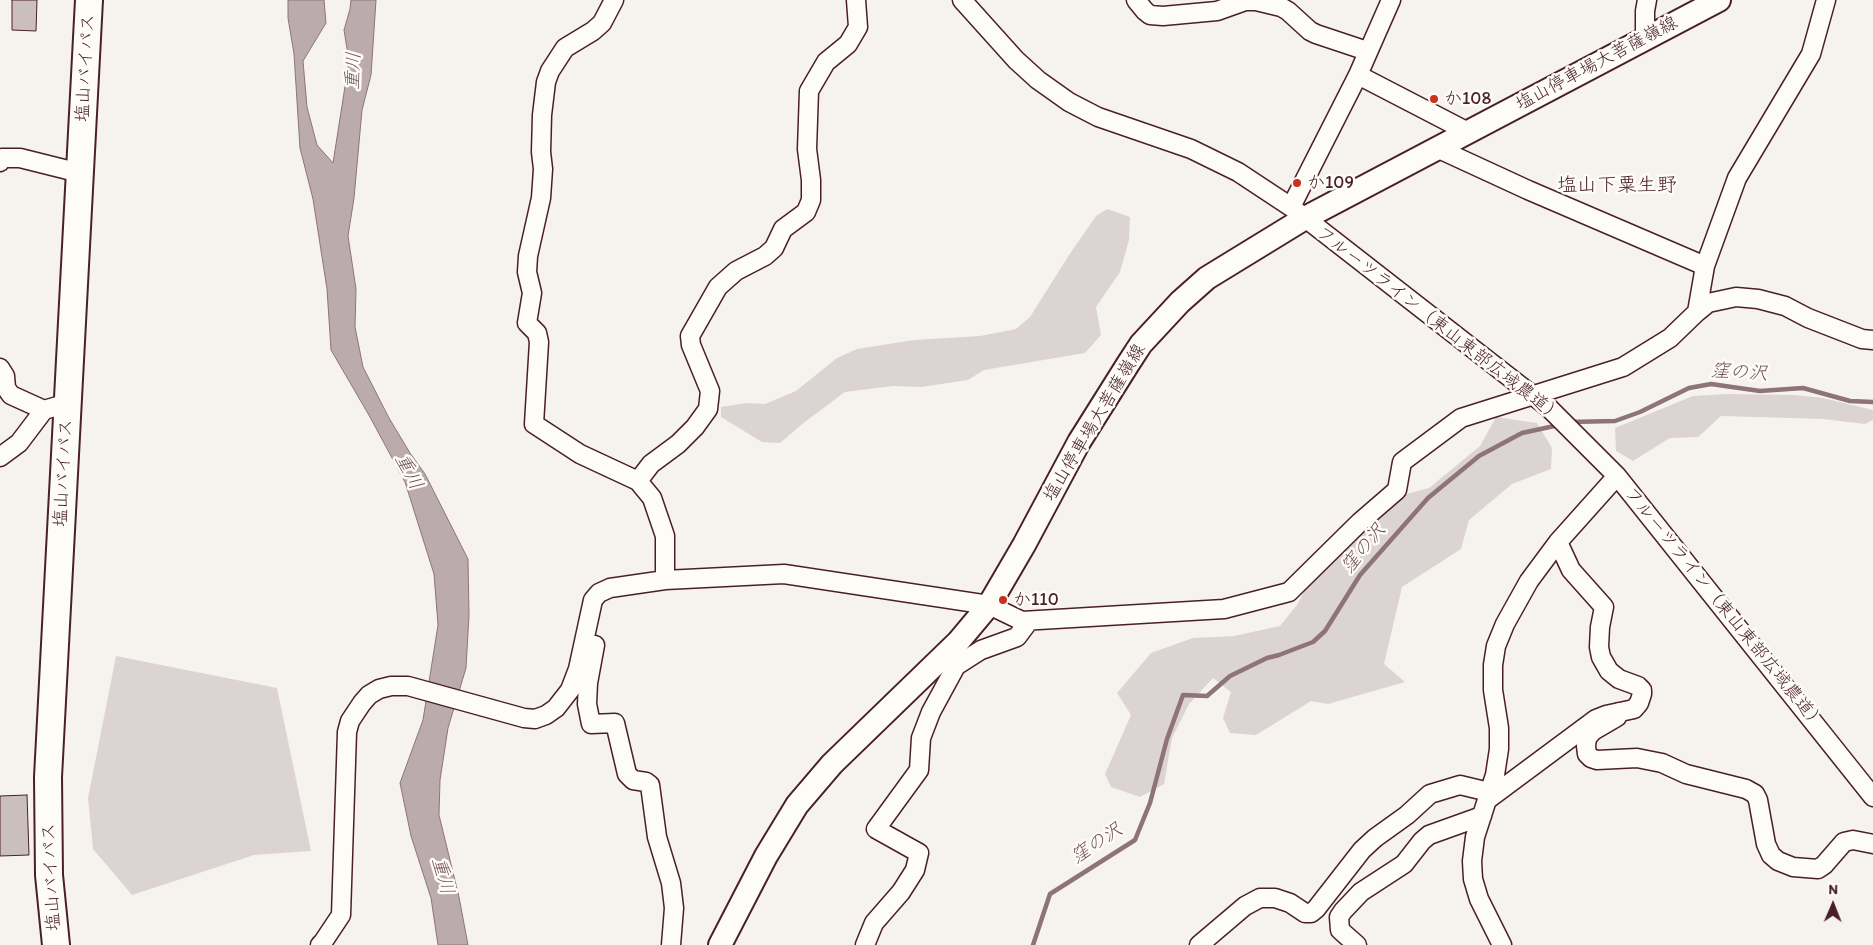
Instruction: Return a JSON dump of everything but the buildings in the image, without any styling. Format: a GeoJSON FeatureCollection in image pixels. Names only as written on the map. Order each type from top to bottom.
{"type":"FeatureCollection","features":[{"type":"Feature","properties":{"kind":"highway","name":"塩山バイパス"},"geometry":{"type":"LineString","coordinates":[[56,945],[49,874],[48,776],[89,0]]}},
{"type":"Feature","properties":{"kind":"main road","name":"塩山停車場大菩薩嶺線"},"geometry":{"type":"LineString","coordinates":[[720,945],[766,856],[797,805],[832,764],[958,642],[989,605],[1024,545],[1079,442],[1141,344],[1180,302],[1207,278],[1298,213],[1439,149],[1719,0]]}},
{"type":"Feature","properties":{"kind":"street"},"geometry":{"type":"LineString","coordinates":[[614,0],[602,23],[565,48],[550,71],[546,82],[542,115],[541,152],[543,169],[527,272],[532,293],[527,324],[537,333],[539,342],[534,424],[580,454],[638,481],[652,498],[665,536],[666,580]]}},
{"type":"Feature","properties":{"kind":"street"},"geometry":{"type":"LineString","coordinates":[[638,481],[651,464],[678,444],[695,427],[708,409],[710,391],[691,345],[690,336],[718,287],[736,271],[765,256],[774,248],[783,229],[806,212],[811,200],[811,180],[807,149],[809,92],[826,62],[848,44],[858,26],[856,0]]}},
{"type":"Feature","properties":{"kind":"street","name":"フルーツライン（東山東部広域農道）"},"geometry":{"type":"LineString","coordinates":[[962,0],[1016,60],[1038,80],[1069,102],[1098,117],[1191,149],[1238,172],[1298,213],[1549,408],[1617,476],[1873,797]]}},
{"type":"Feature","properties":{"kind":"street"},"geometry":{"type":"LineString","coordinates":[[1136,0],[1144,12],[1150,15],[1163,16],[1218,11],[1244,1],[1256,1],[1281,7],[1316,34],[1367,51]]}},
{"type":"Feature","properties":{"kind":"street"},"geometry":{"type":"LineString","coordinates":[[1298,213],[1367,51],[1391,0]]}},
{"type":"Feature","properties":{"kind":"street"},"geometry":{"type":"LineString","coordinates":[[1645,38],[1647,0]]}},
{"type":"Feature","properties":{"kind":"street"},"geometry":{"type":"LineString","coordinates":[[1696,312],[1705,266],[1737,178],[1811,54],[1826,0]]}},
{"type":"Feature","properties":{"kind":"street"},"geometry":{"type":"LineString","coordinates":[[1358,75],[1470,133]]}},
{"type":"Feature","properties":{"kind":"street"},"geometry":{"type":"LineString","coordinates":[[1439,149],[1528,190],[1705,266]]}},
{"type":"Feature","properties":{"kind":"street"},"geometry":{"type":"LineString","coordinates":[[0,162],[2,158],[20,158],[80,173]]}},
{"type":"Feature","properties":{"kind":"street"},"geometry":{"type":"LineString","coordinates":[[320,945],[341,915],[347,732],[350,721],[362,703],[378,689],[392,686],[408,686],[524,718],[546,715],[556,708],[570,690],[578,669],[593,600],[598,593],[610,588],[666,580],[784,574],[989,605],[1022,621],[1224,609],[1289,592],[1360,522],[1397,490],[1402,462],[1461,418],[1623,367],[1670,338],[1696,312],[1708,303],[1736,298],[1758,298],[1785,306],[1808,318],[1862,339],[1873,340]]}},
{"type":"Feature","properties":{"kind":"street"},"geometry":{"type":"LineString","coordinates":[[0,368],[5,376],[6,388],[11,395],[44,410]]}},
{"type":"Feature","properties":{"kind":"street"},"geometry":{"type":"LineString","coordinates":[[0,457],[19,444],[44,410],[68,403]]}},
{"type":"Feature","properties":{"kind":"street"},"geometry":{"type":"LineString","coordinates":[[1502,945],[1479,899],[1473,879],[1472,861],[1475,837],[1495,775],[1499,749],[1499,728],[1493,690],[1493,666],[1496,646],[1505,624],[1529,582],[1558,542],[1617,476]]}},
{"type":"Feature","properties":{"kind":"street"},"geometry":{"type":"LineString","coordinates":[[1357,945],[1340,930],[1338,917],[1361,892],[1404,864],[1430,834],[1486,803],[1596,719],[1606,714],[1634,709],[1639,703],[1642,690],[1638,686],[1619,679],[1609,671],[1601,657],[1599,647],[1604,607],[1571,570],[1558,542]]}},
{"type":"Feature","properties":{"kind":"street"},"geometry":{"type":"LineString","coordinates":[[589,613],[599,616],[588,683],[587,704],[591,724],[615,723],[627,774],[633,780],[646,782],[650,785],[657,837],[671,884],[674,908],[671,945]]}},
{"type":"Feature","properties":{"kind":"street"},"geometry":{"type":"LineString","coordinates":[[865,945],[874,923],[901,892],[915,870],[920,853],[876,829],[919,770],[921,738],[931,712],[956,666],[980,650],[1017,637],[1029,620]]}},
{"type":"Feature","properties":{"kind":"street"},"geometry":{"type":"LineString","coordinates":[[1619,712],[1617,717],[1593,731],[1587,738],[1587,754],[1591,758],[1597,760],[1637,758],[1662,763],[1686,774],[1746,789],[1755,794],[1758,800],[1766,844],[1771,855],[1778,861],[1793,867],[1818,869],[1824,865],[1844,842],[1853,840],[1873,844]]}},
{"type":"Feature","properties":{"kind":"street"},"geometry":{"type":"LineString","coordinates":[[1199,945],[1245,906],[1260,898],[1274,898],[1290,903],[1305,913],[1310,913],[1316,909],[1362,850],[1407,815],[1430,794],[1460,785],[1486,803]]}},
{"type":"Feature","properties":{"kind":"shaded area"},"geometry":{"type":"Polygon","coordinates":[[[1107,209],[1130,217],[1129,240],[1120,272],[1096,307],[1101,335],[1085,353],[984,370],[968,380],[921,387],[893,386],[845,392],[780,443],[762,442],[721,417],[721,407],[746,403],[765,404],[796,391],[837,358],[857,349],[914,340],[980,336],[1016,329],[1030,317],[1096,216],[1107,209]]]}},
{"type":"Feature","properties":{"kind":"shaded area"},"geometry":{"type":"Polygon","coordinates":[[[1726,394],[1795,395],[1823,398],[1873,410],[1873,420],[1865,424],[1823,419],[1721,416],[1698,437],[1670,438],[1633,461],[1616,451],[1615,428],[1693,396],[1726,394]]]}},
{"type":"Feature","properties":{"kind":"shaded area"},"geometry":{"type":"Polygon","coordinates":[[[1496,417],[1537,423],[1552,448],[1551,469],[1512,484],[1469,520],[1461,549],[1402,587],[1384,664],[1405,682],[1328,704],[1311,701],[1256,735],[1230,733],[1223,718],[1231,692],[1213,678],[1189,704],[1172,738],[1164,784],[1140,797],[1111,787],[1105,774],[1131,715],[1117,693],[1151,653],[1193,638],[1234,636],[1280,626],[1297,605],[1315,571],[1362,533],[1395,497],[1429,488],[1480,446],[1496,417]]]}},
{"type":"Feature","properties":{"kind":"shaded area"},"geometry":{"type":"Polygon","coordinates":[[[116,656],[277,688],[311,851],[254,855],[132,895],[93,849],[88,798],[116,656]]]}},
{"type":"Feature","properties":{"kind":"water","name":"重川"},"geometry":{"type":"Polygon","coordinates":[[[288,0],[324,0],[326,23],[303,61],[307,107],[317,145],[333,163],[349,61],[344,30],[351,0],[376,0],[371,75],[362,110],[354,198],[348,236],[356,289],[355,327],[363,367],[389,418],[425,474],[468,559],[469,615],[466,668],[448,728],[440,780],[439,815],[459,897],[468,945],[438,945],[431,898],[411,836],[400,783],[423,720],[438,625],[434,574],[405,482],[331,350],[327,289],[313,199],[300,148],[294,54],[288,18],[288,0]]]}},
{"type":"Feature","properties":{"kind":"waterway","name":"窪の沢"},"geometry":{"type":"LineString","coordinates":[[1569,422],[1615,421],[1640,412],[1689,388],[1711,384],[1760,391],[1803,388],[1850,401],[1873,402]]}},
{"type":"Feature","properties":{"kind":"waterway","name":"窪の沢"},"geometry":{"type":"LineString","coordinates":[[1033,945],[1050,894],[1135,840],[1150,803],[1167,739],[1183,695],[1207,696],[1230,676],[1267,658],[1313,642],[1325,631],[1360,575],[1428,498],[1479,456],[1522,433],[1559,425]]}},
{"type":"Feature","properties":{"kind":"place","name":"か108"},"geometry":{"type":"Point","coordinates":[1434,99]}},
{"type":"Feature","properties":{"kind":"place","name":"か109"},"geometry":{"type":"Point","coordinates":[1297,183]}},
{"type":"Feature","properties":{"kind":"place","name":"か110"},"geometry":{"type":"Point","coordinates":[1003,600]}},
{"type":"Feature","properties":{"kind":"district","name":"塩山下粟生野"},"geometry":{"type":"Point","coordinates":[1617,186]}}]}
